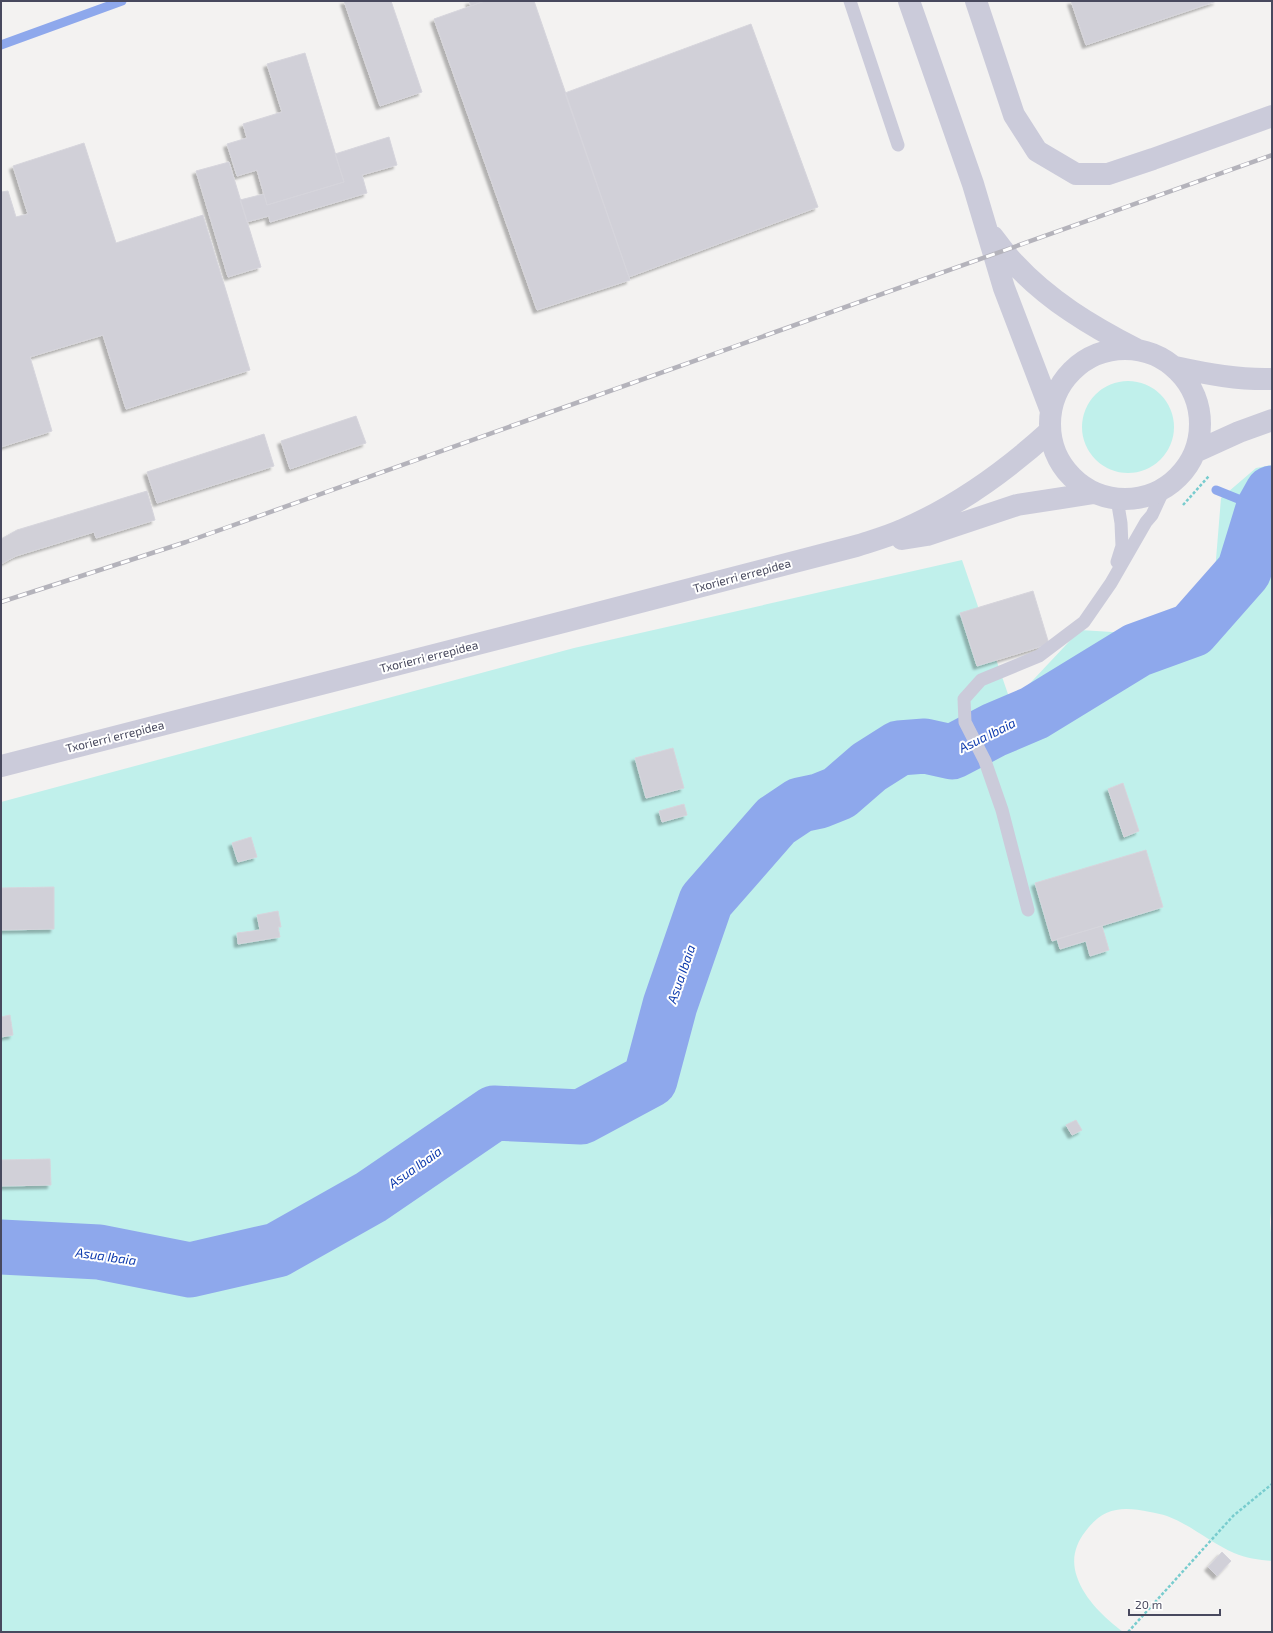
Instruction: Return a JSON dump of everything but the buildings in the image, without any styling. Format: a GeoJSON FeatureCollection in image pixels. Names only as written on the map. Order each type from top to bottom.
{"type":"FeatureCollection","features":[{"type":"Feature","properties":{"kind":"street"},"geometry":{"type":"LineString","coordinates":[[909,1],[973,184],[1004,288],[1050,421]]}},
{"type":"Feature","properties":{"kind":"street"},"geometry":{"type":"LineString","coordinates":[[976,1],[1014,115],[1037,150],[1076,174],[1108,174],[1272,116]]}},
{"type":"Feature","properties":{"kind":"street"},"geometry":{"type":"LineString","coordinates":[[986,229],[1014,263],[1046,293],[1081,319],[1137,349]]}},
{"type":"Feature","properties":{"kind":"street","name":"Txorierri errepidea"},"geometry":{"type":"LineString","coordinates":[[1,766],[856,546],[902,530],[946,509],[1023,456],[1050,421],[1058,389],[1072,370],[1091,356],[1113,349],[1137,349],[1157,355],[1175,366],[1210,375],[1272,379]]}},
{"type":"Feature","properties":{"kind":"street","name":"Txorierri errepidea"},"geometry":{"type":"LineString","coordinates":[[1050,421],[1059,460],[1074,479],[1094,493],[1117,499],[1141,498],[1164,489],[1182,473],[1195,452],[1201,429],[1198,406],[1190,385],[1175,366]]}},
{"type":"Feature","properties":{"kind":"street"},"geometry":{"type":"LineString","coordinates":[[1195,452],[1239,432],[1272,420]]}},
{"type":"Feature","properties":{"kind":"street","name":"Txorierri errepidea"},"geometry":{"type":"LineString","coordinates":[[856,546],[927,535],[1017,505],[1094,493]]}},
{"type":"Feature","properties":{"kind":"lane"},"geometry":{"type":"LineString","coordinates":[[850,1],[898,145]]}},
{"type":"Feature","properties":{"kind":"lane"},"geometry":{"type":"LineString","coordinates":[[1028,910],[1002,810],[985,761],[965,722],[964,699],[981,680],[1039,656],[1084,622],[1111,583],[1146,522],[1152,515],[1164,489]]}},
{"type":"Feature","properties":{"kind":"lane"},"geometry":{"type":"LineString","coordinates":[[1111,583],[1122,546],[1122,524],[1117,499]]}},
{"type":"Feature","properties":{"kind":"path"},"geometry":{"type":"LineString","coordinates":[[1128,1632],[1232,1516],[1272,1484]]}},
{"type":"Feature","properties":{"kind":"shaded area"},"geometry":{"type":"Polygon","coordinates":[[[1128,381],[1145,385],[1160,395],[1170,410],[1174,427],[1170,444],[1160,459],[1145,469],[1128,473],[1111,469],[1096,459],[1086,444],[1082,427],[1086,410],[1096,395],[1111,385],[1128,381]]]}},
{"type":"Feature","properties":{"kind":"shaded area"},"geometry":{"type":"Polygon","coordinates":[[[1272,465],[1272,1203],[1270,1222],[1272,1243],[1272,1561],[1234,1553],[1184,1524],[1163,1515],[1131,1509],[1114,1510],[1106,1513],[1099,1517],[1085,1532],[1076,1547],[1074,1565],[1077,1577],[1090,1601],[1109,1621],[1123,1632],[1,1632],[1,802],[574,648],[962,560],[1010,700],[1018,696],[1080,630],[1145,634],[1186,623],[1214,584],[1221,498],[1256,468],[1272,465]]]}},
{"type":"Feature","properties":{"kind":"waterway"},"geometry":{"type":"LineString","coordinates":[[1,45],[122,1]]}},
{"type":"Feature","properties":{"kind":"waterway"},"geometry":{"type":"LineString","coordinates":[[1216,490],[1263,509]]}},
{"type":"Feature","properties":{"kind":"waterway","name":"Asua Ibaia"},"geometry":{"type":"LineString","coordinates":[[1,1247],[99,1252],[190,1270],[277,1250],[371,1197],[494,1113],[581,1117],[650,1080],[670,1005],[706,901],[776,821],[800,805],[819,801],[839,793],[869,767],[899,748],[925,746],[952,752],[994,730],[1034,713],[1137,650],[1192,630],[1244,571],[1263,509],[1272,493]]}},
{"type":"Feature","properties":{"kind":"railway"},"geometry":{"type":"LineString","coordinates":[[1,602],[186,542],[1272,155]]}}]}
